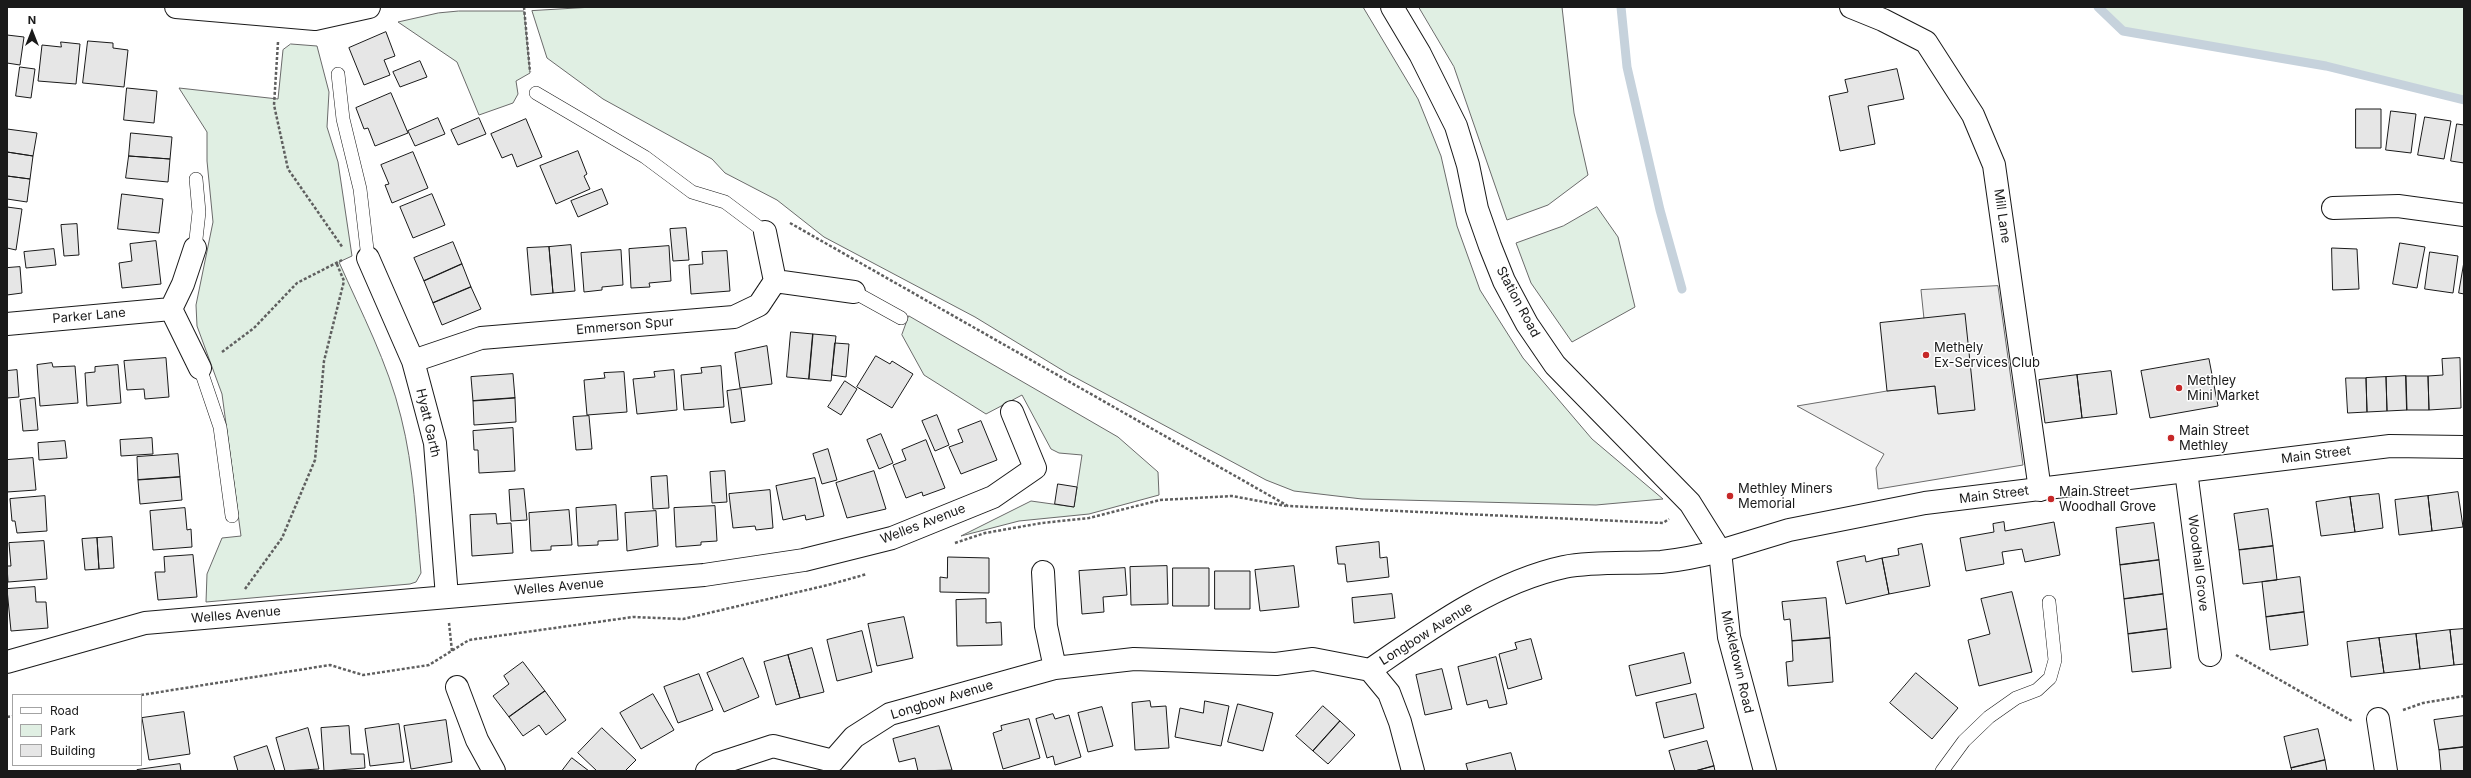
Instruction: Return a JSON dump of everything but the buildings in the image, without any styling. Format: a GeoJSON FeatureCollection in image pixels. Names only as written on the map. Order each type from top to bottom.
{"type":"FeatureCollection","features":[{"type":"Feature","properties":{"kind":"street"},"geometry":{"type":"LineString","coordinates":[[176,7],[315,19],[369,7]]}},
{"type":"Feature","properties":{"kind":"street","name":"Station Road"},"geometry":{"type":"LineString","coordinates":[[1392,7],[1420,54],[1456,126],[1468,165],[1477,208],[1490,246],[1504,281],[1527,324],[1555,365],[1690,503],[1720,551]]}},
{"type":"Feature","properties":{"kind":"street","name":"Mill Lane"},"geometry":{"type":"LineString","coordinates":[[1851,7],[1883,20],[1926,42],[1973,115],[1994,165],[2040,490]]}},
{"type":"Feature","properties":{"kind":"street"},"geometry":{"type":"LineString","coordinates":[[2333,208],[2398,206],[2464,215]]}},
{"type":"Feature","properties":{"kind":"street"},"geometry":{"type":"LineString","coordinates":[[765,232],[775,281],[854,292]]}},
{"type":"Feature","properties":{"kind":"street"},"geometry":{"type":"LineString","coordinates":[[194,248],[184,284],[171,309],[200,368]]}},
{"type":"Feature","properties":{"kind":"street","name":"Hyatt Garth"},"geometry":{"type":"LineString","coordinates":[[359,258],[413,360],[435,443],[447,597]]}},
{"type":"Feature","properties":{"kind":"street","name":"Emmerson Spur"},"geometry":{"type":"LineString","coordinates":[[413,360],[482,338],[734,317],[759,305],[775,281]]}},
{"type":"Feature","properties":{"kind":"street","name":"Parker Lane"},"geometry":{"type":"LineString","coordinates":[[7,324],[171,309]]}},
{"type":"Feature","properties":{"kind":"street","name":"Welles Avenue"},"geometry":{"type":"LineString","coordinates":[[7,662],[144,623],[704,575],[804,560],[892,538],[993,497],[1035,468],[1012,412]]}},
{"type":"Feature","properties":{"kind":"street","name":"Main Street"},"geometry":{"type":"LineString","coordinates":[[1720,551],[1789,530],[1925,503],[2390,446],[2464,447]]}},
{"type":"Feature","properties":{"kind":"street","name":"Woodhall Grove"},"geometry":{"type":"LineString","coordinates":[[2186,471],[2210,655]]}},
{"type":"Feature","properties":{"kind":"street","name":"Longbow Avenue"},"geometry":{"type":"LineString","coordinates":[[707,771],[718,764],[773,746],[837,766],[854,737],[890,714],[1055,668],[1134,659],[1276,664],[1313,659],[1370,670],[1442,621],[1526,580],[1564,568],[1610,562],[1661,562],[1691,558],[1720,551]]}},
{"type":"Feature","properties":{"kind":"street","name":"Mickletown Road"},"geometry":{"type":"LineString","coordinates":[[1720,551],[1729,637],[1765,771]]}},
{"type":"Feature","properties":{"kind":"street"},"geometry":{"type":"LineString","coordinates":[[1043,572],[1046,626],[1055,668]]}},
{"type":"Feature","properties":{"kind":"street"},"geometry":{"type":"LineString","coordinates":[[1370,670],[1389,693],[1400,722],[1413,771]]}},
{"type":"Feature","properties":{"kind":"street"},"geometry":{"type":"LineString","coordinates":[[457,687],[476,740],[494,771]]}},
{"type":"Feature","properties":{"kind":"street"},"geometry":{"type":"LineString","coordinates":[[2378,719],[2386,771]]}},
{"type":"Feature","properties":{"kind":"lane"},"geometry":{"type":"LineString","coordinates":[[338,74],[343,119],[360,189],[359,258]]}},
{"type":"Feature","properties":{"kind":"lane"},"geometry":{"type":"LineString","coordinates":[[536,93],[645,157],[692,192],[725,202],[765,232]]}},
{"type":"Feature","properties":{"kind":"lane"},"geometry":{"type":"LineString","coordinates":[[194,248],[199,212],[196,179]]}},
{"type":"Feature","properties":{"kind":"lane"},"geometry":{"type":"LineString","coordinates":[[854,292],[901,318]]}},
{"type":"Feature","properties":{"kind":"lane"},"geometry":{"type":"LineString","coordinates":[[200,368],[220,427],[232,516]]}},
{"type":"Feature","properties":{"kind":"lane"},"geometry":{"type":"LineString","coordinates":[[1942,771],[1964,741],[1989,716],[2016,698],[2037,690],[2050,678],[2055,660],[2049,602]]}},
{"type":"Feature","properties":{"kind":"path"},"geometry":{"type":"LineString","coordinates":[[524,7],[530,73]]}},
{"type":"Feature","properties":{"kind":"path"},"geometry":{"type":"LineString","coordinates":[[200,368],[254,328],[297,283],[336,262],[359,258],[288,169],[274,105],[280,17]]}},
{"type":"Feature","properties":{"kind":"path"},"geometry":{"type":"LineString","coordinates":[[785,220],[1288,506],[1663,523],[1690,503]]}},
{"type":"Feature","properties":{"kind":"path"},"geometry":{"type":"LineString","coordinates":[[238,614],[246,586],[282,538],[315,460],[324,360],[344,281],[336,262]]}},
{"type":"Feature","properties":{"kind":"path"},"geometry":{"type":"LineString","coordinates":[[2210,655],[2232,653],[2354,722],[2378,719],[2423,703],[2464,696]]}},
{"type":"Feature","properties":{"kind":"green space"},"geometry":{"type":"Polygon","coordinates":[[[593,7],[1363,7],[1418,99],[1441,156],[1457,226],[1480,290],[1523,358],[1592,439],[1663,499],[1596,505],[1362,499],[1294,491],[1266,480],[1067,373],[975,317],[824,237],[777,200],[725,173],[712,159],[603,99],[547,58],[532,11],[593,7]]]}},
{"type":"Feature","properties":{"kind":"green space"},"geometry":{"type":"Polygon","coordinates":[[[1419,7],[1562,7],[1574,113],[1588,175],[1548,205],[1507,220],[1454,67],[1419,7]]]}},
{"type":"Feature","properties":{"kind":"green space"},"geometry":{"type":"Polygon","coordinates":[[[2096,7],[2464,7],[2464,100],[2326,66],[2123,31],[2096,7]]]}},
{"type":"Feature","properties":{"kind":"green space"},"geometry":{"type":"Polygon","coordinates":[[[459,11],[524,11],[530,73],[516,81],[518,94],[513,103],[479,115],[457,62],[398,22],[438,13],[459,11]]]}},
{"type":"Feature","properties":{"kind":"green space"},"geometry":{"type":"Polygon","coordinates":[[[291,44],[317,46],[329,92],[327,127],[338,162],[352,256],[339,262],[365,319],[396,397],[412,475],[421,573],[416,582],[410,584],[206,602],[207,574],[222,538],[241,536],[222,394],[197,326],[196,305],[213,222],[207,161],[207,132],[179,88],[278,99],[283,50],[291,44]]]}},
{"type":"Feature","properties":{"kind":"green space"},"geometry":{"type":"Polygon","coordinates":[[[1597,207],[1618,237],[1635,307],[1572,342],[1531,283],[1516,243],[1563,226],[1597,207]]]}},
{"type":"Feature","properties":{"kind":"green space"},"geometry":{"type":"Polygon","coordinates":[[[909,316],[1118,437],[1158,472],[1159,495],[1089,514],[1019,521],[961,536],[1031,501],[1074,507],[1082,455],[1059,453],[1051,449],[1022,395],[986,414],[924,375],[902,335],[909,316]]]}},
{"type":"Feature","properties":{"kind":"shaded area","name":"Methely Ex-Services Club"},"geometry":{"type":"Polygon","coordinates":[[[1998,286],[2023,465],[1878,489],[1876,468],[1884,454],[1797,406],[1887,391],[1935,386],[1938,413],[1974,410],[1924,319],[1921,290],[1998,286]]]}},
{"type":"Feature","properties":{"kind":"waterway"},"geometry":{"type":"LineString","coordinates":[[1621,7],[1627,67],[1660,210],[1682,289]]}},
{"type":"Feature","properties":{"kind":"waterway"},"geometry":{"type":"LineString","coordinates":[[2098,7],[2123,31],[2326,66],[2464,100]]}},
{"type":"Feature","properties":{"kind":"place","name":"Methely Ex-Services Club"},"geometry":{"type":"Point","coordinates":[1926,355]}},
{"type":"Feature","properties":{"kind":"place","name":"Methley Mini Market"},"geometry":{"type":"Point","coordinates":[2179,388]}},
{"type":"Feature","properties":{"kind":"place","name":"Main Street Methley"},"geometry":{"type":"Point","coordinates":[2171,438]}},
{"type":"Feature","properties":{"kind":"place","name":"Methley Miners Memorial"},"geometry":{"type":"Point","coordinates":[1730,496]}},
{"type":"Feature","properties":{"kind":"place","name":"Main Street Woodhall Grove"},"geometry":{"type":"Point","coordinates":[2051,499]}}]}
